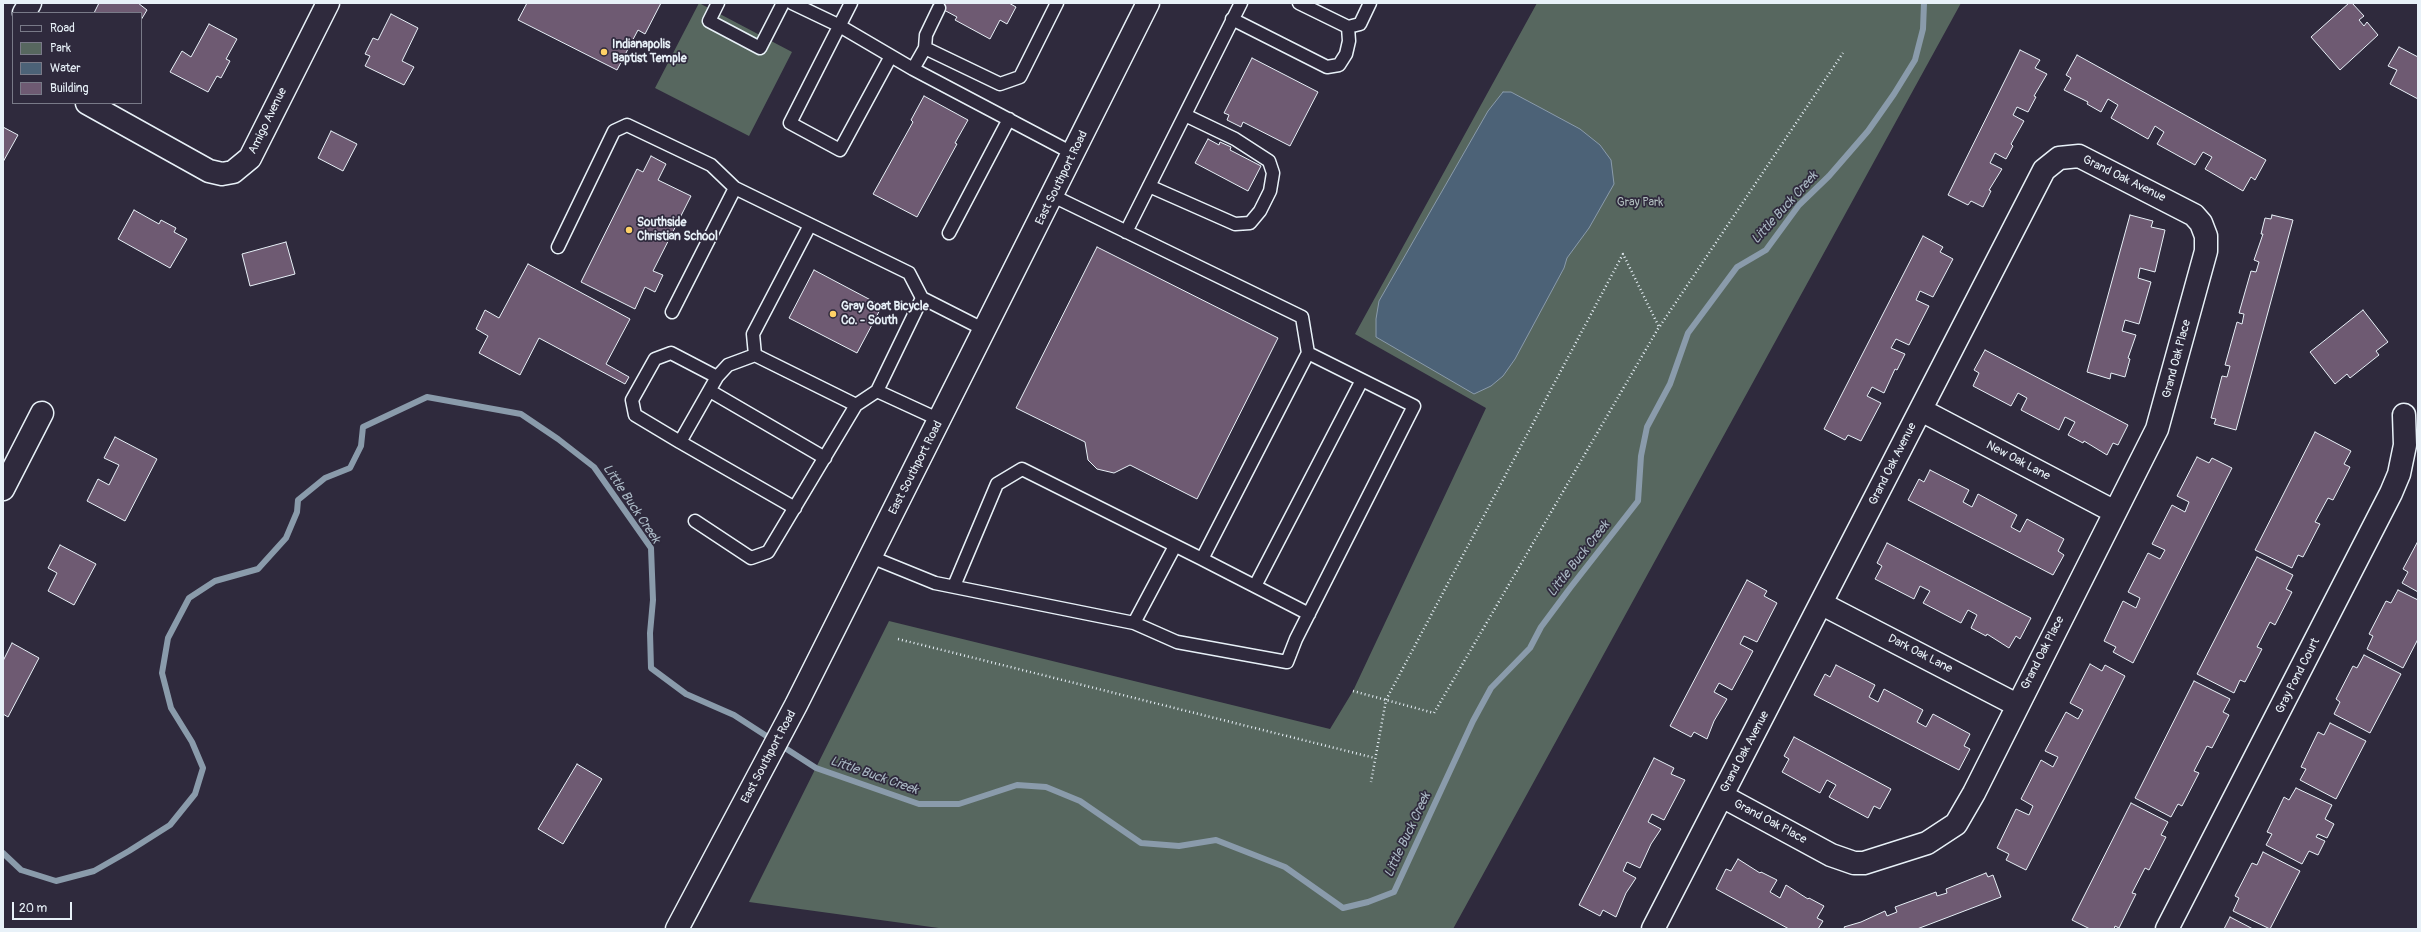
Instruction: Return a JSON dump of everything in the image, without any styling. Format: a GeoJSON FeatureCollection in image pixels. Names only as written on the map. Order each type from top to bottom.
{"type":"FeatureCollection","features":[{"type":"Feature","properties":{"kind":"street"},"geometry":{"type":"LineString","coordinates":[[25,12],[30,3]]}},
{"type":"Feature","properties":{"kind":"street","name":"Amigo Avenue"},"geometry":{"type":"LineString","coordinates":[[89,104],[209,171],[222,174],[233,172],[250,158],[328,3]]}},
{"type":"Feature","properties":{"kind":"street","name":"East Southport Road"},"geometry":{"type":"LineString","coordinates":[[676,929],[761,774],[1053,196],[1148,3]]}},
{"type":"Feature","properties":{"kind":"street","name":"Grand Oak Avenue"},"geometry":{"type":"LineString","coordinates":[[1653,929],[1822,604],[2039,180],[2051,163],[2059,158],[2068,156],[2079,156],[2087,159],[2194,215],[2201,223],[2206,236]]}},
{"type":"Feature","properties":{"kind":"street","name":"Grand Oak Place"},"geometry":{"type":"LineString","coordinates":[[1722,796],[1844,860],[1864,863],[1894,855],[1926,843],[1956,824],[1974,794],[2017,705],[2150,445],[2163,412],[2203,266],[2206,236]]}},
{"type":"Feature","properties":{"kind":"street","name":"New Oak Lane"},"geometry":{"type":"LineString","coordinates":[[1921,410],[2115,512]]}},
{"type":"Feature","properties":{"kind":"street"},"geometry":{"type":"LineString","coordinates":[[3,489],[42,413]]}},
{"type":"Feature","properties":{"kind":"street","name":"Gray Pond Court"},"geometry":{"type":"LineString","coordinates":[[2167,929],[2392,493],[2399,474],[2405,445],[2404,415]]}},
{"type":"Feature","properties":{"kind":"street","name":"Dark Oak Lane"},"geometry":{"type":"LineString","coordinates":[[1822,604],[2017,705]]}},
{"type":"Feature","properties":{"kind":"lane"},"geometry":{"type":"LineString","coordinates":[[718,3],[709,20],[760,48],[784,3]]}},
{"type":"Feature","properties":{"kind":"lane"},"geometry":{"type":"LineString","coordinates":[[792,3],[838,25],[913,69],[1074,154]]}},
{"type":"Feature","properties":{"kind":"lane"},"geometry":{"type":"LineString","coordinates":[[850,3],[790,124],[840,150],[891,56]]}},
{"type":"Feature","properties":{"kind":"lane"},"geometry":{"type":"LineString","coordinates":[[925,48],[1000,84],[1020,77],[1057,3]]}},
{"type":"Feature","properties":{"kind":"lane"},"geometry":{"type":"LineString","coordinates":[[1126,232],[1240,3]]}},
{"type":"Feature","properties":{"kind":"lane"},"geometry":{"type":"LineString","coordinates":[[1299,3],[1348,27],[1360,24],[1370,3]]}},
{"type":"Feature","properties":{"kind":"lane"},"geometry":{"type":"LineString","coordinates":[[913,69],[925,48],[926,36],[939,8]]}},
{"type":"Feature","properties":{"kind":"lane"},"geometry":{"type":"LineString","coordinates":[[1232,19],[1327,67],[1339,65],[1346,54],[1349,41],[1348,27]]}},
{"type":"Feature","properties":{"kind":"lane"},"geometry":{"type":"LineString","coordinates":[[1149,186],[1235,224],[1250,223],[1264,204],[1270,191],[1273,173],[1269,161],[1235,140],[1185,115]]}},
{"type":"Feature","properties":{"kind":"lane"},"geometry":{"type":"LineString","coordinates":[[949,233],[1009,119]]}},
{"type":"Feature","properties":{"kind":"lane"},"geometry":{"type":"LineString","coordinates":[[558,247],[614,131],[627,125],[711,165],[735,188],[909,273],[922,298],[985,330]]}},
{"type":"Feature","properties":{"kind":"lane"},"geometry":{"type":"LineString","coordinates":[[672,312],[735,188]]}},
{"type":"Feature","properties":{"kind":"lane"},"geometry":{"type":"LineString","coordinates":[[1053,196],[1302,316],[1308,353],[1202,559]]}},
{"type":"Feature","properties":{"kind":"lane"},"geometry":{"type":"LineString","coordinates":[[755,355],[753,334],[810,225]]}},
{"type":"Feature","properties":{"kind":"lane"},"geometry":{"type":"LineString","coordinates":[[695,520],[751,558],[768,552],[856,405],[877,391],[922,298]]}},
{"type":"Feature","properties":{"kind":"lane"},"geometry":{"type":"LineString","coordinates":[[717,377],[671,353],[655,359],[632,400],[635,416],[795,508]]}},
{"type":"Feature","properties":{"kind":"lane"},"geometry":{"type":"LineString","coordinates":[[871,557],[935,582],[1134,623],[1177,642],[1287,662],[1309,614],[1414,406],[1308,353]]}},
{"type":"Feature","properties":{"kind":"lane"},"geometry":{"type":"LineString","coordinates":[[680,442],[717,377],[728,365],[755,355],[856,405]]}},
{"type":"Feature","properties":{"kind":"lane"},"geometry":{"type":"LineString","coordinates":[[1255,586],[1362,380]]}},
{"type":"Feature","properties":{"kind":"lane"},"geometry":{"type":"LineString","coordinates":[[710,391],[825,458]]}},
{"type":"Feature","properties":{"kind":"lane"},"geometry":{"type":"LineString","coordinates":[[877,391],[940,420]]}},
{"type":"Feature","properties":{"kind":"lane"},"geometry":{"type":"LineString","coordinates":[[954,586],[997,484],[1022,469],[1309,614]]}},
{"type":"Feature","properties":{"kind":"lane"},"geometry":{"type":"LineString","coordinates":[[1134,623],[1175,546]]}},
{"type":"Feature","properties":{"kind":"path"},"geometry":{"type":"LineString","coordinates":[[1353,691],[1434,713],[1659,327],[1843,53]]}},
{"type":"Feature","properties":{"kind":"path"},"geometry":{"type":"LineString","coordinates":[[1371,782],[1386,700],[1624,254],[1659,327]]}},
{"type":"Feature","properties":{"kind":"path"},"geometry":{"type":"LineString","coordinates":[[898,639],[1375,758]]}},
{"type":"Feature","properties":{"kind":"green space"},"geometry":{"type":"Polygon","coordinates":[[[699,3],[792,52],[749,136],[655,88],[699,3]]]}},
{"type":"Feature","properties":{"kind":"green space","name":"Gray Park"},"geometry":{"type":"Polygon","coordinates":[[[1537,3],[1961,3],[1453,929],[946,929],[749,902],[889,621],[1330,729],[1353,691],[1486,408],[1355,334],[1537,3]]]}},
{"type":"Feature","properties":{"kind":"water"},"geometry":{"type":"Polygon","coordinates":[[[1503,92],[1511,92],[1580,129],[1600,145],[1611,160],[1614,184],[1589,228],[1567,258],[1564,268],[1515,359],[1503,376],[1491,386],[1474,394],[1376,337],[1376,319],[1379,301],[1488,111],[1503,92]]]}},
{"type":"Feature","properties":{"kind":"building"},"geometry":{"type":"Polygon","coordinates":[[[99,3],[138,3],[147,10],[142,18],[142,12],[94,12],[99,3]]]}},
{"type":"Feature","properties":{"kind":"building","name":"Indianapolis Baptist Temple"},"geometry":{"type":"Polygon","coordinates":[[[527,3],[661,3],[645,34],[638,30],[617,70],[518,20],[527,3]]]}},
{"type":"Feature","properties":{"kind":"building"},"geometry":{"type":"Polygon","coordinates":[[[931,3],[1009,3],[1016,7],[1007,24],[1000,20],[990,39],[955,20],[957,17],[931,3]]]}},
{"type":"Feature","properties":{"kind":"building"},"geometry":{"type":"Polygon","coordinates":[[[2349,3],[2352,3],[2364,16],[2359,20],[2364,26],[2367,22],[2378,35],[2340,70],[2311,37],[2349,3]]]}},
{"type":"Feature","properties":{"kind":"building"},"geometry":{"type":"Polygon","coordinates":[[[391,14],[418,28],[402,61],[414,67],[404,85],[365,66],[370,56],[365,54],[373,38],[378,40],[391,14]]]}},
{"type":"Feature","properties":{"kind":"building"},"geometry":{"type":"Polygon","coordinates":[[[209,24],[237,39],[226,59],[230,61],[221,78],[217,76],[208,92],[170,72],[182,51],[191,57],[209,24]]]}},
{"type":"Feature","properties":{"kind":"building"},"geometry":{"type":"Polygon","coordinates":[[[2399,47],[2418,57],[2418,99],[2390,84],[2397,70],[2388,66],[2399,47]]]}},
{"type":"Feature","properties":{"kind":"building"},"geometry":{"type":"Polygon","coordinates":[[[2020,50],[2040,60],[2035,68],[2047,74],[2034,96],[2036,97],[2028,112],[2017,107],[2013,115],[2024,121],[2011,144],[2013,146],[2006,159],[1995,153],[1990,163],[2002,169],[1989,190],[1991,191],[1983,207],[1971,201],[1968,205],[1948,195],[2020,50]]]}},
{"type":"Feature","properties":{"kind":"building"},"geometry":{"type":"Polygon","coordinates":[[[2077,55],[2266,160],[2255,180],[2251,177],[2243,191],[2205,169],[2212,157],[2203,152],[2195,165],[2157,144],[2164,132],[2155,126],[2148,139],[2111,118],[2118,105],[2108,99],[2101,112],[2087,104],[2088,102],[2064,90],[2071,78],[2066,75],[2077,55]]]}},
{"type":"Feature","properties":{"kind":"building"},"geometry":{"type":"Polygon","coordinates":[[[1252,58],[1318,92],[1290,146],[1243,122],[1241,127],[1227,120],[1229,115],[1224,113],[1252,58]]]}},
{"type":"Feature","properties":{"kind":"building"},"geometry":{"type":"Polygon","coordinates":[[[924,96],[968,120],[955,143],[957,144],[917,217],[873,194],[913,122],[911,120],[924,96]]]}},
{"type":"Feature","properties":{"kind":"building"},"geometry":{"type":"Polygon","coordinates":[[[3,127],[18,135],[3,162],[3,127]]]}},
{"type":"Feature","properties":{"kind":"building"},"geometry":{"type":"Polygon","coordinates":[[[331,131],[357,144],[343,171],[318,158],[331,131]]]}},
{"type":"Feature","properties":{"kind":"building"},"geometry":{"type":"Polygon","coordinates":[[[1208,139],[1219,145],[1220,142],[1231,147],[1230,150],[1261,166],[1248,191],[1195,163],[1208,139]]]}},
{"type":"Feature","properties":{"kind":"building"},"geometry":{"type":"Polygon","coordinates":[[[651,156],[666,164],[658,180],[691,196],[653,271],[663,275],[655,292],[645,287],[635,309],[581,282],[637,169],[643,172],[651,156]]]}},
{"type":"Feature","properties":{"kind":"building"},"geometry":{"type":"Polygon","coordinates":[[[134,210],[159,224],[161,220],[176,228],[174,232],[187,239],[170,268],[118,239],[134,210]]]}},
{"type":"Feature","properties":{"kind":"building"},"geometry":{"type":"Polygon","coordinates":[[[2130,215],[2153,221],[2151,227],[2165,230],[2155,272],[2140,268],[2138,278],[2151,282],[2139,324],[2125,320],[2122,331],[2136,335],[2128,358],[2130,359],[2125,377],[2111,373],[2110,379],[2087,372],[2130,215]]]}},
{"type":"Feature","properties":{"kind":"building"},"geometry":{"type":"Polygon","coordinates":[[[2272,215],[2293,220],[2236,430],[2214,424],[2216,419],[2211,418],[2222,376],[2227,377],[2230,366],[2225,365],[2237,322],[2242,324],[2244,314],[2239,313],[2251,271],[2256,272],[2259,262],[2254,260],[2263,234],[2261,234],[2265,218],[2271,219],[2272,215]]]}},
{"type":"Feature","properties":{"kind":"building"},"geometry":{"type":"Polygon","coordinates":[[[1923,236],[1943,247],[1940,252],[1953,259],[1933,297],[1920,291],[1916,300],[1929,306],[1909,345],[1896,339],[1891,348],[1905,354],[1897,370],[1895,369],[1884,393],[1872,387],[1867,396],[1881,403],[1861,441],[1848,435],[1845,440],[1824,429],[1923,236]]]}},
{"type":"Feature","properties":{"kind":"building"},"geometry":{"type":"Polygon","coordinates":[[[286,242],[295,274],[250,286],[242,254],[286,242]]]}},
{"type":"Feature","properties":{"kind":"building"},"geometry":{"type":"Polygon","coordinates":[[[1097,247],[1278,338],[1197,499],[1130,465],[1114,473],[1097,469],[1088,460],[1085,442],[1016,408],[1097,247]]]}},
{"type":"Feature","properties":{"kind":"building"},"geometry":{"type":"Polygon","coordinates":[[[528,264],[630,319],[606,364],[629,377],[625,384],[539,338],[520,375],[479,353],[488,336],[476,329],[485,310],[499,318],[528,264]]]}},
{"type":"Feature","properties":{"kind":"building"},"geometry":{"type":"Polygon","coordinates":[[[814,270],[882,306],[857,353],[789,318],[814,270]]]}},
{"type":"Feature","properties":{"kind":"building"},"geometry":{"type":"Polygon","coordinates":[[[2363,310],[2388,342],[2376,351],[2379,355],[2350,378],[2347,374],[2335,384],[2310,352],[2363,310]]]}},
{"type":"Feature","properties":{"kind":"building"},"geometry":{"type":"Polygon","coordinates":[[[1985,350],[2128,425],[2118,445],[2113,443],[2107,455],[2084,441],[2083,443],[2068,435],[2075,422],[2065,417],[2059,430],[2021,410],[2027,398],[2018,393],[2011,406],[1973,386],[1979,373],[1974,370],[1985,350]]]}},
{"type":"Feature","properties":{"kind":"building"},"geometry":{"type":"Polygon","coordinates":[[[2315,432],[2351,451],[2344,464],[2350,467],[2333,500],[2328,498],[2315,522],[2320,524],[2303,557],[2298,555],[2292,568],[2255,550],[2315,432]]]}},
{"type":"Feature","properties":{"kind":"building"},"geometry":{"type":"Polygon","coordinates":[[[115,437],[157,459],[125,521],[87,501],[98,479],[109,485],[119,465],[104,458],[115,437]]]}},
{"type":"Feature","properties":{"kind":"building"},"geometry":{"type":"Polygon","coordinates":[[[2197,457],[2209,463],[2212,458],[2232,468],[2133,663],[2113,652],[2116,647],[2104,641],[2123,601],[2136,608],[2140,598],[2128,592],[2148,553],[2160,559],[2165,550],[2152,544],[2172,505],[2185,512],[2189,502],[2177,496],[2197,457]]]}},
{"type":"Feature","properties":{"kind":"building"},"geometry":{"type":"Polygon","coordinates":[[[1930,470],[1969,490],[1963,502],[1972,507],[1978,494],[2017,515],[2011,527],[2020,532],[2027,519],[2064,539],[2058,551],[2064,555],[2053,575],[1908,500],[1919,479],[1924,482],[1930,470]]]}},
{"type":"Feature","properties":{"kind":"building"},"geometry":{"type":"Polygon","coordinates":[[[2418,541],[2418,592],[2402,583],[2408,572],[2403,569],[2418,541]]]}},
{"type":"Feature","properties":{"kind":"building"},"geometry":{"type":"Polygon","coordinates":[[[1887,543],[2031,618],[2020,639],[2016,636],[2009,648],[1987,634],[1986,636],[1971,628],[1977,615],[1968,610],[1961,623],[1923,603],[1930,591],[1920,586],[1914,599],[1875,579],[1882,566],[1877,563],[1887,543]]]}},
{"type":"Feature","properties":{"kind":"building"},"geometry":{"type":"Polygon","coordinates":[[[60,545],[96,564],[74,605],[48,591],[57,573],[48,568],[60,545]]]}},
{"type":"Feature","properties":{"kind":"building"},"geometry":{"type":"Polygon","coordinates":[[[2257,557],[2293,575],[2286,589],[2292,592],[2275,625],[2270,622],[2257,647],[2262,649],[2245,682],[2240,680],[2234,693],[2197,674],[2257,557]]]}},
{"type":"Feature","properties":{"kind":"building"},"geometry":{"type":"Polygon","coordinates":[[[1747,580],[1767,591],[1764,596],[1777,603],[1757,642],[1744,636],[1740,644],[1753,651],[1732,690],[1719,683],[1714,692],[1727,699],[1714,721],[1707,739],[1694,732],[1691,737],[1670,726],[1747,580]]]}},
{"type":"Feature","properties":{"kind":"building"},"geometry":{"type":"Polygon","coordinates":[[[2398,590],[2418,600],[2418,639],[2403,668],[2367,649],[2373,636],[2369,634],[2386,601],[2391,603],[2398,590]]]}},
{"type":"Feature","properties":{"kind":"building"},"geometry":{"type":"Polygon","coordinates":[[[12,643],[39,658],[8,717],[3,714],[3,661],[12,643]]]}},
{"type":"Feature","properties":{"kind":"building"},"geometry":{"type":"Polygon","coordinates":[[[2364,655],[2401,674],[2370,733],[2334,714],[2340,702],[2336,699],[2353,666],[2357,668],[2364,655]]]}},
{"type":"Feature","properties":{"kind":"building"},"geometry":{"type":"Polygon","coordinates":[[[2090,664],[2102,671],[2105,665],[2125,676],[2026,870],[2006,860],[2009,854],[1997,848],[2016,809],[2029,815],[2033,806],[2021,799],[2041,760],[2053,767],[2058,757],[2045,751],[2066,712],[2078,719],[2083,710],[2070,703],[2090,664]]]}},
{"type":"Feature","properties":{"kind":"building"},"geometry":{"type":"Polygon","coordinates":[[[1836,665],[1875,685],[1869,697],[1878,702],[1884,689],[1923,710],[1917,722],[1926,727],[1933,714],[1970,734],[1964,746],[1970,749],[1959,770],[1814,695],[1825,674],[1830,677],[1836,665]]]}},
{"type":"Feature","properties":{"kind":"building"},"geometry":{"type":"Polygon","coordinates":[[[2194,681],[2230,699],[2223,712],[2229,715],[2212,748],[2207,746],[2194,771],[2199,773],[2182,806],[2178,804],[2171,817],[2135,798],[2194,681]]]}},
{"type":"Feature","properties":{"kind":"building"},"geometry":{"type":"Polygon","coordinates":[[[2330,723],[2366,741],[2336,799],[2300,780],[2306,769],[2301,767],[2318,732],[2324,735],[2330,723]]]}},
{"type":"Feature","properties":{"kind":"building"},"geometry":{"type":"Polygon","coordinates":[[[1794,737],[1891,789],[1880,809],[1874,806],[1868,818],[1829,797],[1836,785],[1827,780],[1820,793],[1782,772],[1789,759],[1784,756],[1794,737]]]}},
{"type":"Feature","properties":{"kind":"building"},"geometry":{"type":"Polygon","coordinates":[[[1654,758],[1674,768],[1671,774],[1685,780],[1664,820],[1652,814],[1648,822],[1661,829],[1651,844],[1640,868],[1627,862],[1623,871],[1636,878],[1626,893],[1616,917],[1603,910],[1600,916],[1579,905],[1654,758]]]}},
{"type":"Feature","properties":{"kind":"building"},"geometry":{"type":"Polygon","coordinates":[[[577,764],[602,779],[563,844],[538,829],[577,764]]]}},
{"type":"Feature","properties":{"kind":"building"},"geometry":{"type":"Polygon","coordinates":[[[2296,788],[2332,805],[2325,819],[2334,824],[2327,838],[2318,834],[2316,837],[2325,841],[2318,855],[2309,851],[2302,864],[2266,845],[2272,834],[2267,832],[2284,797],[2289,800],[2296,788]]]}},
{"type":"Feature","properties":{"kind":"building"},"geometry":{"type":"Polygon","coordinates":[[[2131,803],[2168,822],[2161,835],[2166,837],[2149,870],[2145,868],[2132,893],[2136,894],[2119,928],[2115,926],[2114,929],[2090,929],[2072,920],[2131,803]]]}},
{"type":"Feature","properties":{"kind":"building"},"geometry":{"type":"Polygon","coordinates":[[[2263,852],[2300,871],[2270,929],[2233,911],[2239,898],[2235,896],[2252,863],[2257,865],[2263,852]]]}},
{"type":"Feature","properties":{"kind":"building"},"geometry":{"type":"Polygon","coordinates":[[[1738,859],[1760,873],[1761,872],[1777,880],[1770,892],[1780,898],[1786,885],[1808,899],[1809,898],[1824,906],[1817,918],[1823,921],[1818,929],[1789,929],[1716,889],[1726,869],[1731,871],[1738,859]]]}},
{"type":"Feature","properties":{"kind":"building"},"geometry":{"type":"Polygon","coordinates":[[[1986,873],[1988,877],[1993,875],[2001,897],[1917,929],[1845,929],[1844,927],[1861,922],[1885,911],[1887,916],[1897,912],[1895,907],[1936,892],[1937,896],[1947,893],[1946,889],[1986,873]]]}},
{"type":"Feature","properties":{"kind":"building"},"geometry":{"type":"Polygon","coordinates":[[[2230,917],[2253,929],[2224,929],[2230,917]]]}},
{"type":"Feature","properties":{"kind":"waterway","name":"Little Buck Creek"},"geometry":{"type":"LineString","coordinates":[[3,853],[21,870],[56,881],[94,871],[170,825],[195,794],[203,768],[192,742],[171,708],[162,673],[168,638],[189,598],[215,581],[258,569],[286,538],[297,512],[298,500],[325,478],[350,468],[361,446],[363,427],[427,397],[521,414],[558,439],[594,467],[651,548],[653,600],[650,633],[651,668],[686,694],[734,715],[816,768],[919,804],[959,804],[1017,785],[1046,787],[1080,801],[1141,843],[1179,846],[1216,840],[1285,867],[1343,908],[1368,902],[1394,892],[1473,721],[1491,688],[1530,648],[1541,627],[1638,501],[1641,456],[1647,427],[1670,384],[1688,333],[1737,267],[1766,250],[1799,205],[1829,176],[1868,131],[1894,94],[1915,60],[1923,29],[1924,3]]}},
{"type":"Feature","properties":{"kind":"place","name":"Indianapolis Baptist Temple"},"geometry":{"type":"Point","coordinates":[604,52]}},
{"type":"Feature","properties":{"kind":"place","name":"Southside Christian School"},"geometry":{"type":"Point","coordinates":[629,230]}},
{"type":"Feature","properties":{"kind":"place","name":"Gray Goat Bicycle Co. - South"},"geometry":{"type":"Point","coordinates":[833,314]}}]}
